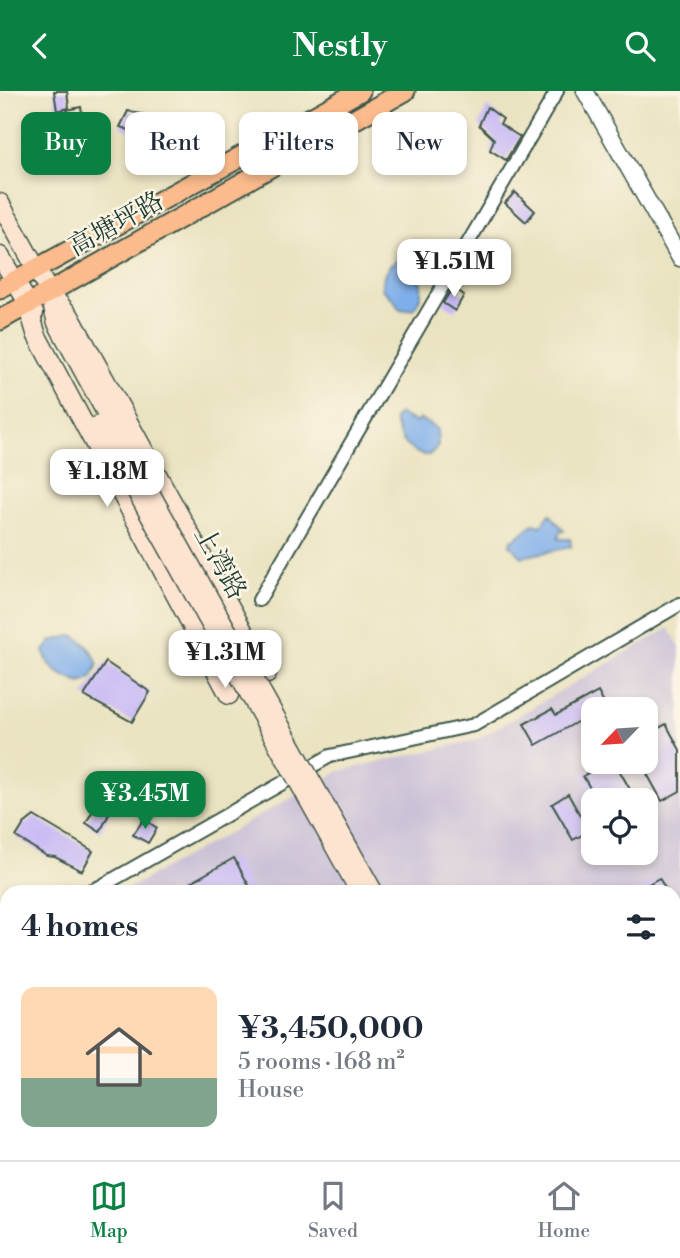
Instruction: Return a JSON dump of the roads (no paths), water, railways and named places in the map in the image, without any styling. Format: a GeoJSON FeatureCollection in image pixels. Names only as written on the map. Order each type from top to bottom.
{"type":"FeatureCollection","features":[{"type":"Feature","properties":{"kind":"main road","name":"高塘坪路"},"geometry":{"type":"LineString","coordinates":[[7,285],[360,91]]}},
{"type":"Feature","properties":{"kind":"main road","name":"高塘坪路"},"geometry":{"type":"LineString","coordinates":[[0,320],[405,91]]}},
{"type":"Feature","properties":{"kind":"main road","name":"上湾路"},"geometry":{"type":"LineString","coordinates":[[0,203],[49,292],[70,316],[267,674]]}},
{"type":"Feature","properties":{"kind":"main road","name":"上湾路"},"geometry":{"type":"LineString","coordinates":[[0,256],[7,285],[27,304],[46,330],[129,466],[369,885]]}},
{"type":"Feature","properties":{"kind":"main road","name":"上湾路"},"geometry":{"type":"LineString","coordinates":[[49,292],[57,323],[129,466],[356,885]]}},
{"type":"Feature","properties":{"kind":"main road","name":"上湾路"},"geometry":{"type":"LineString","coordinates":[[27,304],[37,336],[229,695]]}},
{"type":"Feature","properties":{"kind":"street"},"geometry":{"type":"LineString","coordinates":[[259,600],[556,91]]}},
{"type":"Feature","properties":{"kind":"street"},"geometry":{"type":"LineString","coordinates":[[585,91],[680,258]]}},
{"type":"Feature","properties":{"kind":"street"},"geometry":{"type":"LineString","coordinates":[[595,91],[680,242]]}},
{"type":"Feature","properties":{"kind":"street"},"geometry":{"type":"LineString","coordinates":[[104,885],[330,756],[474,725],[680,604]]}},
{"type":"Feature","properties":{"kind":"water"},"geometry":{"type":"Polygon","coordinates":[[[406,256],[413,259],[421,290],[414,309],[400,310],[382,289],[382,283],[388,268],[406,256]]]}},
{"type":"Feature","properties":{"kind":"water"},"geometry":{"type":"Polygon","coordinates":[[[399,414],[415,422],[420,419],[437,429],[438,446],[429,455],[415,452],[405,444],[394,419],[399,414]]]}},
{"type":"Feature","properties":{"kind":"water"},"geometry":{"type":"Polygon","coordinates":[[[550,514],[564,531],[560,532],[558,539],[570,539],[571,547],[522,557],[510,545],[511,540],[534,524],[541,526],[550,514]]]}},
{"type":"Feature","properties":{"kind":"water"},"geometry":{"type":"Polygon","coordinates":[[[73,635],[89,647],[98,664],[91,679],[81,683],[57,672],[44,651],[52,641],[73,635]]]}}]}
